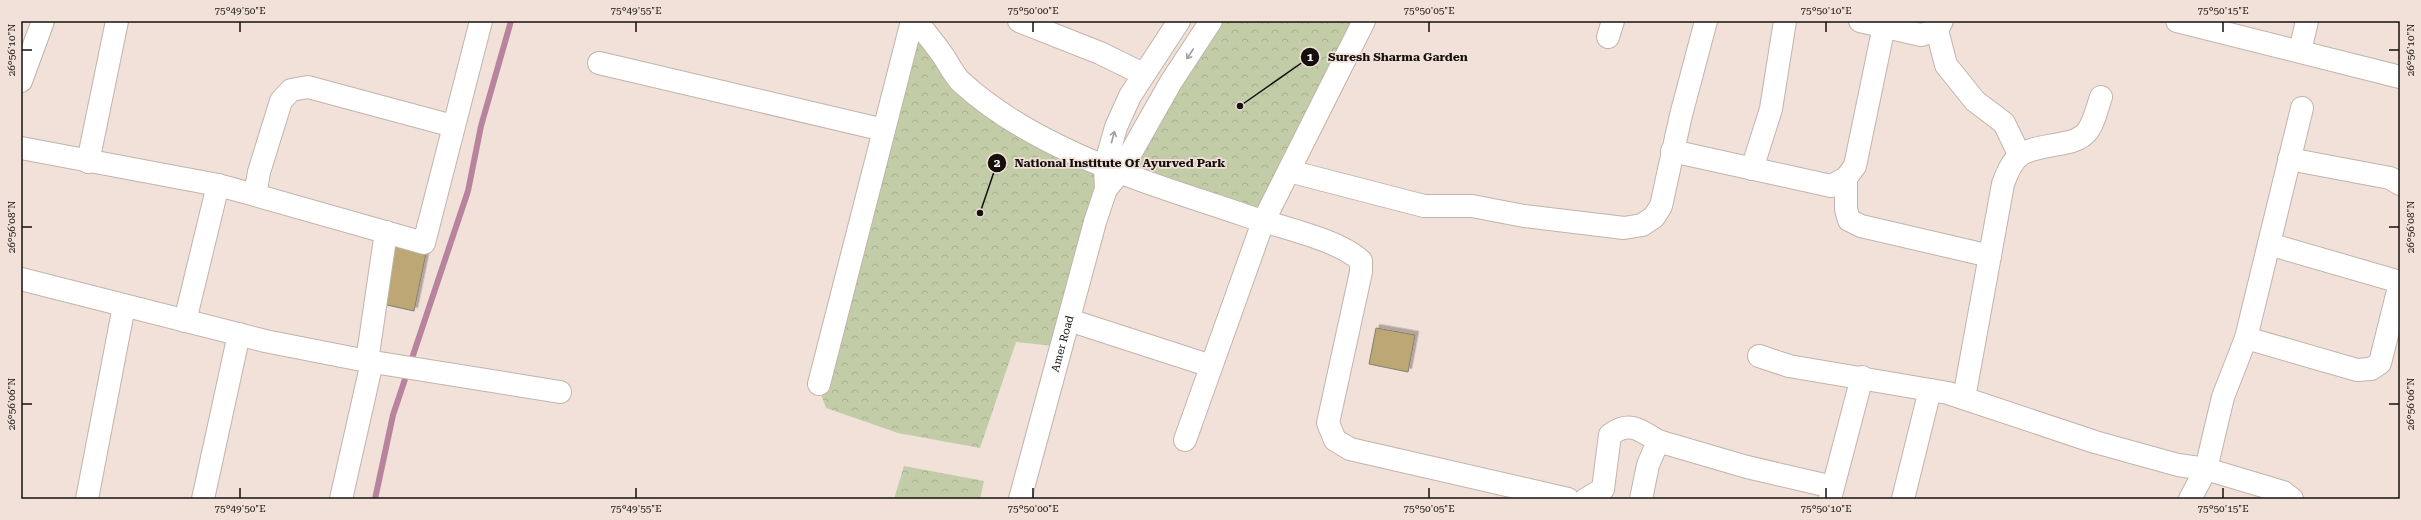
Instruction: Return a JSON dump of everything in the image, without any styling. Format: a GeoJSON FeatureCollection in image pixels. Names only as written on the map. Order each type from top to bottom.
{"type":"FeatureCollection","features":[{"type":"Feature","properties":{"kind":"street"},"geometry":{"type":"LineString","coordinates":[[21,81],[28,41],[43,21]]}},
{"type":"Feature","properties":{"kind":"street"},"geometry":{"type":"LineString","coordinates":[[88,162],[118,21]]}},
{"type":"Feature","properties":{"kind":"street"},"geometry":{"type":"LineString","coordinates":[[21,148],[88,162],[218,185],[424,243],[480,21]]}},
{"type":"Feature","properties":{"kind":"street"},"geometry":{"type":"LineString","coordinates":[[819,384],[912,21]]}},
{"type":"Feature","properties":{"kind":"street"},"geometry":{"type":"LineString","coordinates":[[916,21],[931,38],[959,80],[992,108],[1065,148],[1113,169],[1263,222],[1294,230],[1353,254],[1361,261],[1361,272],[1328,423],[1335,440],[1350,449],[1568,499]]}},
{"type":"Feature","properties":{"kind":"street"},"geometry":{"type":"LineString","coordinates":[[1018,21],[1100,53],[1143,74]]}},
{"type":"Feature","properties":{"kind":"street","name":"Amer Road"},"geometry":{"type":"LineString","coordinates":[[1113,169],[1116,127],[1130,96],[1143,74],[1179,21]]}},
{"type":"Feature","properties":{"kind":"street","name":"Amer Road"},"geometry":{"type":"LineString","coordinates":[[1020,499],[1069,320],[1113,169],[1211,21]]}},
{"type":"Feature","properties":{"kind":"street"},"geometry":{"type":"LineString","coordinates":[[1185,440],[1263,222],[1364,21]]}},
{"type":"Feature","properties":{"kind":"street"},"geometry":{"type":"LineString","coordinates":[[1289,171],[1424,206],[1472,206],[1524,216],[1624,228],[1642,225],[1654,217],[1661,206],[1672,151],[1706,21]]}},
{"type":"Feature","properties":{"kind":"street"},"geometry":{"type":"LineString","coordinates":[[1752,169],[1771,109],[1785,21]]}},
{"type":"Feature","properties":{"kind":"street"},"geometry":{"type":"LineString","coordinates":[[1860,21],[1920,35],[1940,25],[1946,65],[1975,101],[2004,123],[2019,154]]}},
{"type":"Feature","properties":{"kind":"street"},"geometry":{"type":"LineString","coordinates":[[2177,21],[2400,77]]}},
{"type":"Feature","properties":{"kind":"street"},"geometry":{"type":"LineString","coordinates":[[2300,51],[2307,21]]}},
{"type":"Feature","properties":{"kind":"street"},"geometry":{"type":"LineString","coordinates":[[1672,151],[1831,186],[1846,178],[1855,166],[1884,26]]}},
{"type":"Feature","properties":{"kind":"street"},"geometry":{"type":"LineString","coordinates":[[599,63],[884,130]]}},
{"type":"Feature","properties":{"kind":"street"},"geometry":{"type":"LineString","coordinates":[[254,195],[258,172],[281,101],[291,90],[308,87],[453,126]]}},
{"type":"Feature","properties":{"kind":"street"},"geometry":{"type":"LineString","coordinates":[[1964,398],[2003,184],[2010,164],[2019,154],[2072,142],[2085,134],[2092,123],[2101,97]]}},
{"type":"Feature","properties":{"kind":"street"},"geometry":{"type":"LineString","coordinates":[[2190,499],[2206,469],[2223,397],[2246,338],[2302,108]]}},
{"type":"Feature","properties":{"kind":"street"},"geometry":{"type":"LineString","coordinates":[[2290,159],[2390,178],[2400,184]]}},
{"type":"Feature","properties":{"kind":"street"},"geometry":{"type":"LineString","coordinates":[[1846,178],[1846,209],[1849,220],[1861,226],[1990,256]]}},
{"type":"Feature","properties":{"kind":"street"},"geometry":{"type":"LineString","coordinates":[[185,321],[218,185]]}},
{"type":"Feature","properties":{"kind":"street"},"geometry":{"type":"LineString","coordinates":[[341,499],[376,362],[386,232]]}},
{"type":"Feature","properties":{"kind":"street"},"geometry":{"type":"LineString","coordinates":[[2246,338],[2357,370],[2371,369],[2380,363],[2400,282],[2269,244]]}},
{"type":"Feature","properties":{"kind":"street"},"geometry":{"type":"LineString","coordinates":[[21,280],[239,334],[376,362],[560,392]]}},
{"type":"Feature","properties":{"kind":"street"},"geometry":{"type":"LineString","coordinates":[[87,499],[124,306]]}},
{"type":"Feature","properties":{"kind":"street"},"geometry":{"type":"LineString","coordinates":[[1069,320],[1212,366]]}},
{"type":"Feature","properties":{"kind":"street"},"geometry":{"type":"LineString","coordinates":[[203,499],[239,334]]}},
{"type":"Feature","properties":{"kind":"street"},"geometry":{"type":"LineString","coordinates":[[1760,356],[1789,366],[1862,377],[1964,398],[2095,442],[2178,465],[2206,469],[2283,492],[2292,499]]}},
{"type":"Feature","properties":{"kind":"street"},"geometry":{"type":"LineString","coordinates":[[1586,499],[1603,489],[1610,435],[1620,427],[1630,427],[1658,441],[1832,493],[1862,377]]}},
{"type":"Feature","properties":{"kind":"street"},"geometry":{"type":"LineString","coordinates":[[1903,499],[1930,390]]}},
{"type":"Feature","properties":{"kind":"street"},"geometry":{"type":"LineString","coordinates":[[1641,499],[1648,466],[1658,441]]}},
{"type":"Feature","properties":{"kind":"green space"},"geometry":{"type":"Polygon","coordinates":[[[1218,21],[1358,21],[1261,215],[1136,171],[1130,164],[1218,21]]]}},
{"type":"Feature","properties":{"kind":"green space"},"geometry":{"type":"Polygon","coordinates":[[[917,33],[1062,160],[1101,177],[1054,346],[1016,342],[980,448],[898,433],[826,408],[820,391],[917,33]]]}},
{"type":"Feature","properties":{"kind":"green space"},"geometry":{"type":"Polygon","coordinates":[[[904,466],[984,481],[980,499],[894,499],[904,466]]]}},
{"type":"Feature","properties":{"kind":"building"},"geometry":{"type":"Polygon","coordinates":[[[390,245],[426,253],[414,311],[378,303],[390,245]]]}},
{"type":"Feature","properties":{"kind":"building"},"geometry":{"type":"Polygon","coordinates":[[[1376,328],[1415,335],[1408,372],[1369,364],[1376,328]]]}},
{"type":"Feature","properties":{"kind":"waterway"},"geometry":{"type":"LineString","coordinates":[[375,499],[393,415],[468,191],[481,126],[511,21]]}},
{"type":"Feature","properties":{"kind":"place","name":"Suresh Sharma Garden"},"geometry":{"type":"Point","coordinates":[1240,106]}},
{"type":"Feature","properties":{"kind":"place","name":"National Institute Of Ayurved Park"},"geometry":{"type":"Point","coordinates":[980,213]}}]}
